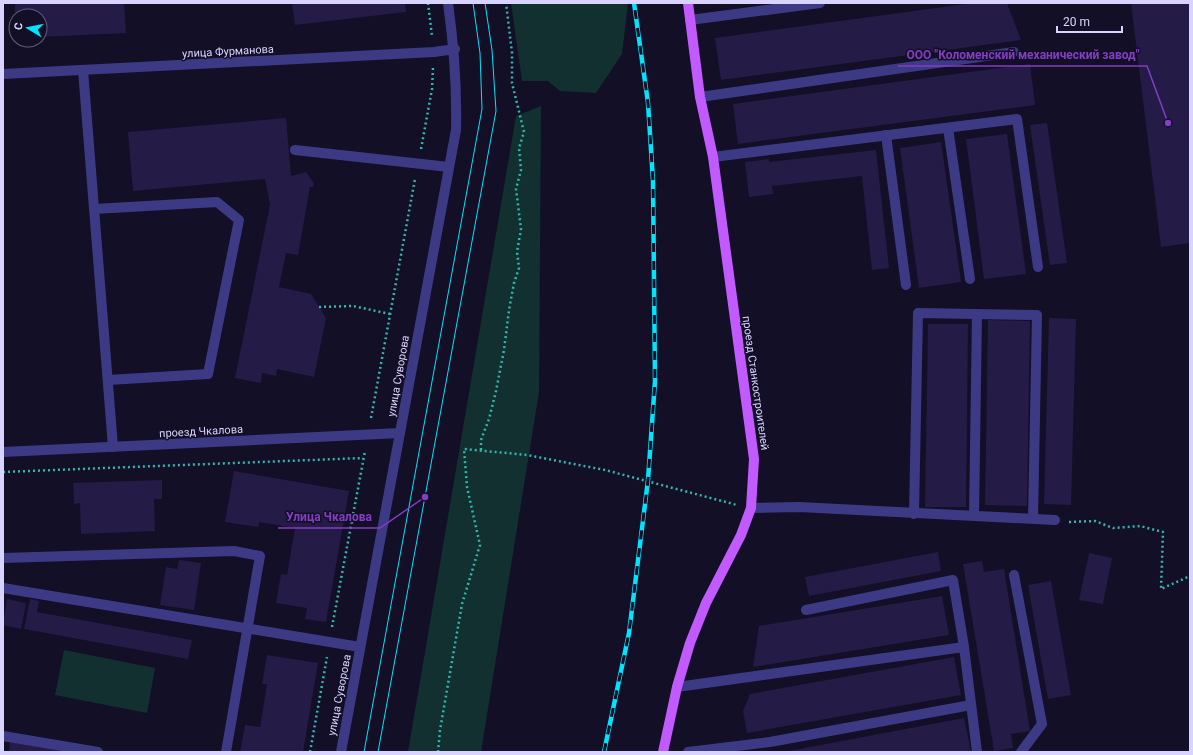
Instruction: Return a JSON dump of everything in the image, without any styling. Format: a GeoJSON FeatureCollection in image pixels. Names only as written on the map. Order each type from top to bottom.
{"type":"FeatureCollection","features":[{"type":"Feature","properties":{"kind":"main road","name":"проезд Станкостроителей"},"geometry":{"type":"LineString","coordinates":[[663,752],[677,687],[690,644],[706,602],[742,535],[751,508],[754,459],[713,157],[700,97],[688,3]]}},
{"type":"Feature","properties":{"kind":"street","name":"улица Суворова"},"geometry":{"type":"LineString","coordinates":[[341,752],[456,130],[457,90],[454,49],[448,3]]}},
{"type":"Feature","properties":{"kind":"street"},"geometry":{"type":"LineString","coordinates":[[690,20],[820,3]]}},
{"type":"Feature","properties":{"kind":"street","name":"улица Фурманова"},"geometry":{"type":"LineString","coordinates":[[3,74],[434,52],[454,49]]}},
{"type":"Feature","properties":{"kind":"street"},"geometry":{"type":"LineString","coordinates":[[700,97],[1014,52]]}},
{"type":"Feature","properties":{"kind":"street"},"geometry":{"type":"LineString","coordinates":[[83,70],[113,447]]}},
{"type":"Feature","properties":{"kind":"street"},"geometry":{"type":"LineString","coordinates":[[713,157],[1017,119],[1038,266]]}},
{"type":"Feature","properties":{"kind":"street"},"geometry":{"type":"LineString","coordinates":[[948,128],[970,279]]}},
{"type":"Feature","properties":{"kind":"street"},"geometry":{"type":"LineString","coordinates":[[886,135],[906,285]]}},
{"type":"Feature","properties":{"kind":"street"},"geometry":{"type":"LineString","coordinates":[[295,150],[449,167]]}},
{"type":"Feature","properties":{"kind":"street"},"geometry":{"type":"LineString","coordinates":[[94,209],[217,202],[238,220],[208,374],[108,380]]}},
{"type":"Feature","properties":{"kind":"street"},"geometry":{"type":"LineString","coordinates":[[914,514],[918,313],[1037,315],[1033,518]]}},
{"type":"Feature","properties":{"kind":"street"},"geometry":{"type":"LineString","coordinates":[[974,516],[977,314]]}},
{"type":"Feature","properties":{"kind":"street","name":"проезд Чкалова"},"geometry":{"type":"LineString","coordinates":[[3,452],[400,434]]}},
{"type":"Feature","properties":{"kind":"street"},"geometry":{"type":"LineString","coordinates":[[751,508],[799,507],[1055,520]]}},
{"type":"Feature","properties":{"kind":"street"},"geometry":{"type":"LineString","coordinates":[[3,558],[234,551],[260,556],[226,752]]}},
{"type":"Feature","properties":{"kind":"street"},"geometry":{"type":"LineString","coordinates":[[1014,575],[1042,724],[1021,752]]}},
{"type":"Feature","properties":{"kind":"street"},"geometry":{"type":"LineString","coordinates":[[806,610],[953,580],[964,647],[977,752]]}},
{"type":"Feature","properties":{"kind":"street"},"geometry":{"type":"LineString","coordinates":[[3,588],[360,647]]}},
{"type":"Feature","properties":{"kind":"street"},"geometry":{"type":"LineString","coordinates":[[677,687],[964,647]]}},
{"type":"Feature","properties":{"kind":"street"},"geometry":{"type":"LineString","coordinates":[[688,752],[770,742],[971,705]]}},
{"type":"Feature","properties":{"kind":"street"},"geometry":{"type":"LineString","coordinates":[[3,736],[98,752]]}},
{"type":"Feature","properties":{"kind":"path"},"geometry":{"type":"LineString","coordinates":[[310,752],[367,435],[432,89],[434,52],[428,3]]}},
{"type":"Feature","properties":{"kind":"path"},"geometry":{"type":"LineString","coordinates":[[481,450],[481,440],[489,419],[496,391],[514,283],[519,268],[517,252],[521,229],[516,189],[521,170],[519,148],[524,132],[512,83],[512,53],[506,3]]}},
{"type":"Feature","properties":{"kind":"path"},"geometry":{"type":"LineString","coordinates":[[318,307],[353,306],[390,314]]}},
{"type":"Feature","properties":{"kind":"path"},"geometry":{"type":"LineString","coordinates":[[438,752],[440,730],[462,604],[480,545],[468,487],[464,448],[527,455],[605,470],[751,508]]}},
{"type":"Feature","properties":{"kind":"path"},"geometry":{"type":"LineString","coordinates":[[3,472],[363,458]]}},
{"type":"Feature","properties":{"kind":"path"},"geometry":{"type":"LineString","coordinates":[[1055,520],[1070,522],[1095,521],[1113,528],[1140,526],[1163,532],[1161,589],[1190,576]]}},
{"type":"Feature","properties":{"kind":"green space"},"geometry":{"type":"Polygon","coordinates":[[[511,3],[628,3],[622,54],[596,93],[560,91],[548,81],[522,81],[511,3]]]}},
{"type":"Feature","properties":{"kind":"green space"},"geometry":{"type":"Polygon","coordinates":[[[541,106],[539,392],[481,752],[408,752],[516,116],[541,106]]]}},
{"type":"Feature","properties":{"kind":"green space"},"geometry":{"type":"Polygon","coordinates":[[[64,650],[155,668],[147,713],[55,695],[64,650]]]}},
{"type":"Feature","properties":{"kind":"building"},"geometry":{"type":"Polygon","coordinates":[[[15,3],[124,3],[126,33],[48,37],[48,8],[15,8],[15,3]]]}},
{"type":"Feature","properties":{"kind":"building"},"geometry":{"type":"Polygon","coordinates":[[[292,3],[405,3],[406,12],[295,25],[292,3]]]}},
{"type":"Feature","properties":{"kind":"building"},"geometry":{"type":"Polygon","coordinates":[[[973,3],[1007,3],[1021,40],[721,80],[715,38],[973,3]]]}},
{"type":"Feature","properties":{"kind":"building"},"geometry":{"type":"Polygon","coordinates":[[[1131,3],[1190,3],[1190,243],[1161,247],[1131,3]]]}},
{"type":"Feature","properties":{"kind":"building"},"geometry":{"type":"Polygon","coordinates":[[[1030,64],[1035,105],[738,144],[733,104],[1030,64]]]}},
{"type":"Feature","properties":{"kind":"building"},"geometry":{"type":"Polygon","coordinates":[[[286,118],[291,176],[306,172],[314,183],[313,187],[310,187],[298,255],[286,253],[279,287],[311,294],[326,318],[314,377],[277,369],[276,376],[262,373],[261,383],[235,378],[270,205],[265,179],[133,191],[128,132],[286,118]]]}},
{"type":"Feature","properties":{"kind":"building"},"geometry":{"type":"Polygon","coordinates":[[[1047,123],[1067,263],[1050,265],[1030,125],[1047,123]]]}},
{"type":"Feature","properties":{"kind":"building"},"geometry":{"type":"Polygon","coordinates":[[[1007,134],[1026,274],[984,279],[966,139],[1007,134]]]}},
{"type":"Feature","properties":{"kind":"building"},"geometry":{"type":"Polygon","coordinates":[[[941,142],[961,282],[919,288],[900,148],[941,142]]]}},
{"type":"Feature","properties":{"kind":"building"},"geometry":{"type":"Polygon","coordinates":[[[876,150],[889,268],[872,270],[862,176],[772,186],[773,194],[749,197],[745,162],[769,159],[769,162],[876,150]]]}},
{"type":"Feature","properties":{"kind":"building"},"geometry":{"type":"Polygon","coordinates":[[[1049,318],[1076,319],[1071,505],[1044,504],[1049,318]]]}},
{"type":"Feature","properties":{"kind":"building"},"geometry":{"type":"Polygon","coordinates":[[[988,320],[1030,321],[1027,506],[985,505],[988,320]]]}},
{"type":"Feature","properties":{"kind":"building"},"geometry":{"type":"Polygon","coordinates":[[[928,324],[968,324],[966,507],[925,507],[928,324]]]}},
{"type":"Feature","properties":{"kind":"building"},"geometry":{"type":"Polygon","coordinates":[[[234,471],[349,491],[326,622],[305,619],[307,608],[276,603],[281,574],[287,575],[295,528],[259,522],[258,527],[225,522],[234,471]]]}},
{"type":"Feature","properties":{"kind":"building"},"geometry":{"type":"Polygon","coordinates":[[[162,480],[162,499],[154,499],[155,531],[81,534],[80,503],[74,504],[73,483],[162,480]]]}},
{"type":"Feature","properties":{"kind":"building"},"geometry":{"type":"Polygon","coordinates":[[[938,552],[941,571],[809,596],[805,577],[938,552]]]}},
{"type":"Feature","properties":{"kind":"building"},"geometry":{"type":"Polygon","coordinates":[[[1089,553],[1112,558],[1103,604],[1079,600],[1089,553]]]}},
{"type":"Feature","properties":{"kind":"building"},"geometry":{"type":"Polygon","coordinates":[[[179,560],[201,563],[194,610],[160,605],[166,567],[177,569],[179,560]]]}},
{"type":"Feature","properties":{"kind":"building"},"geometry":{"type":"Polygon","coordinates":[[[982,561],[984,572],[1004,569],[1030,731],[1011,734],[1013,748],[994,751],[963,564],[982,561]]]}},
{"type":"Feature","properties":{"kind":"building"},"geometry":{"type":"Polygon","coordinates":[[[1051,581],[1071,695],[1048,699],[1028,585],[1051,581]]]}},
{"type":"Feature","properties":{"kind":"building"},"geometry":{"type":"Polygon","coordinates":[[[942,596],[949,635],[753,667],[759,626],[942,596]]]}},
{"type":"Feature","properties":{"kind":"building"},"geometry":{"type":"Polygon","coordinates":[[[7,599],[26,603],[21,629],[3,625],[7,599]]]}},
{"type":"Feature","properties":{"kind":"building"},"geometry":{"type":"Polygon","coordinates":[[[30,599],[39,601],[37,612],[192,640],[188,659],[24,629],[30,599]]]}},
{"type":"Feature","properties":{"kind":"building"},"geometry":{"type":"Polygon","coordinates":[[[267,655],[318,663],[303,752],[240,752],[245,725],[260,727],[267,684],[262,684],[267,655]]]}},
{"type":"Feature","properties":{"kind":"building"},"geometry":{"type":"Polygon","coordinates":[[[954,657],[961,695],[747,733],[743,711],[750,694],[954,657]]]}},
{"type":"Feature","properties":{"kind":"building"},"geometry":{"type":"Polygon","coordinates":[[[964,718],[971,752],[789,752],[789,751],[964,718]]]}},
{"type":"Feature","properties":{"kind":"building"},"geometry":{"type":"Polygon","coordinates":[[[10,742],[67,751],[67,752],[9,752],[10,742]]]}},
{"type":"Feature","properties":{"kind":"tram line"},"geometry":{"type":"LineString","coordinates":[[364,752],[482,109],[480,53],[473,3]]}},
{"type":"Feature","properties":{"kind":"tram line"},"geometry":{"type":"LineString","coordinates":[[378,752],[496,111],[492,50],[485,3]]}},
{"type":"Feature","properties":{"kind":"railway"},"geometry":{"type":"LineString","coordinates":[[604,752],[629,633],[648,480],[655,381],[653,181],[648,103],[634,3]]}},
{"type":"Feature","properties":{"kind":"place","name":"ООО \"Коломенский механический завод\""},"geometry":{"type":"Point","coordinates":[1168,123]}},
{"type":"Feature","properties":{"kind":"place","name":"Улица Чкалова"},"geometry":{"type":"Point","coordinates":[425,497]}}]}
